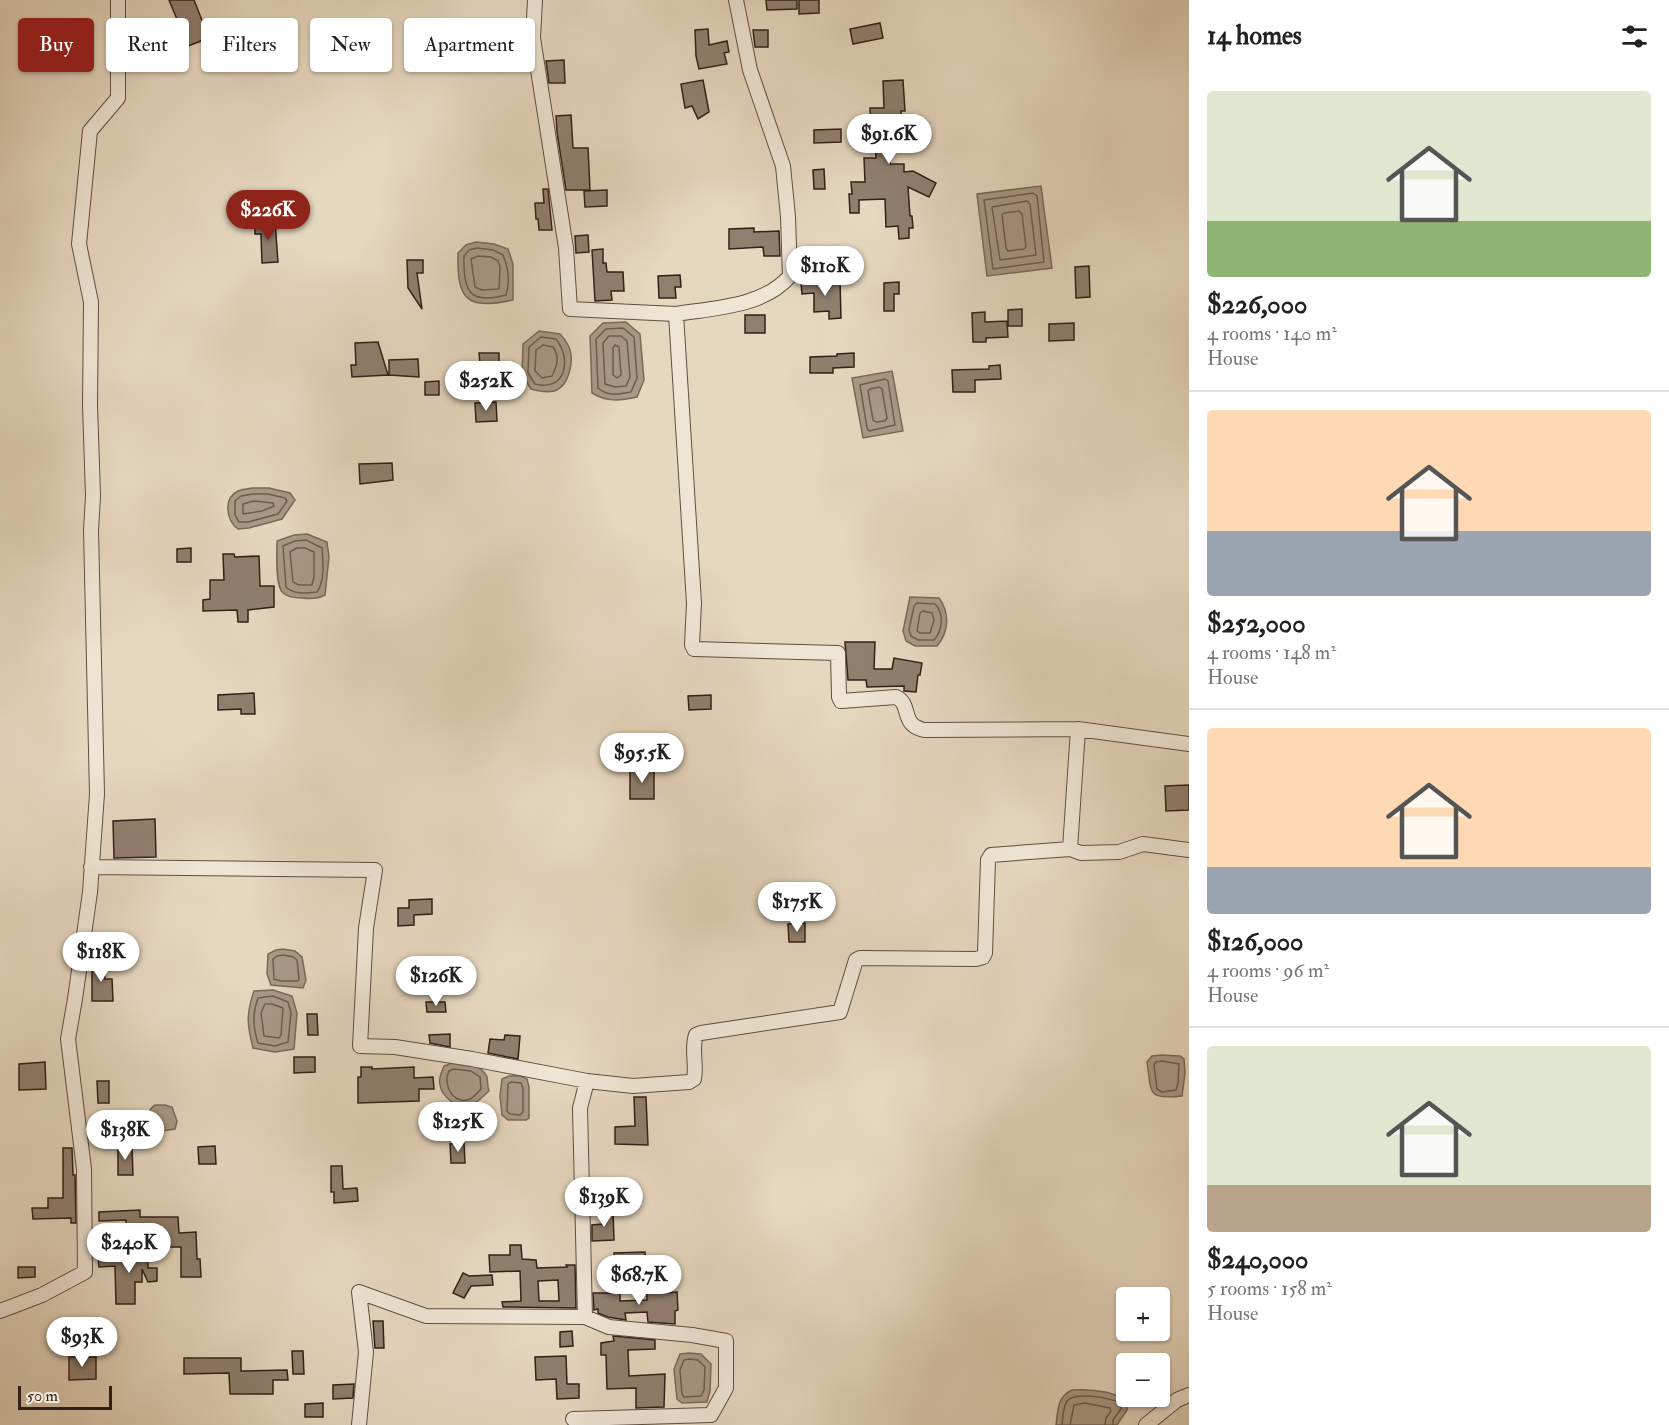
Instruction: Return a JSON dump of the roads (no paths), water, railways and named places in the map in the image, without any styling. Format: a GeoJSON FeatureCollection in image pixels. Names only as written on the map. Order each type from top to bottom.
{"type":"FeatureCollection","features":[{"type":"Feature","properties":{"kind":"street"},"geometry":{"type":"LineString","coordinates":[[0,1311],[42,1296],[85,1272],[84,1169],[68,1039],[77,988],[97,794],[91,530],[93,496],[90,405],[91,302],[79,244],[90,130],[118,98],[118,0]]}},
{"type":"Feature","properties":{"kind":"street"},"geometry":{"type":"LineString","coordinates":[[535,0],[533,38],[566,248],[570,309],[676,314],[743,303],[767,294],[784,283],[790,276],[783,166],[750,70],[736,0]]}},
{"type":"Feature","properties":{"kind":"street"},"geometry":{"type":"LineString","coordinates":[[676,314],[694,603],[692,645],[694,649],[838,653],[841,701],[896,697],[900,699],[911,725],[924,730],[1078,729],[1189,744]]}},
{"type":"Feature","properties":{"kind":"street"},"geometry":{"type":"LineString","coordinates":[[1070,849],[1078,729]]}},
{"type":"Feature","properties":{"kind":"street"},"geometry":{"type":"LineString","coordinates":[[91,867],[375,870],[366,928],[360,1046],[417,1050],[587,1081],[633,1086],[689,1082],[694,1079],[694,1041],[696,1035],[701,1033],[840,1012],[856,960],[860,958],[976,959],[983,957],[985,953],[987,860],[991,855],[1070,849],[1081,853],[1119,852],[1143,844],[1189,850]]}},
{"type":"Feature","properties":{"kind":"street"},"geometry":{"type":"LineString","coordinates":[[585,1317],[580,1108],[587,1081]]}},
{"type":"Feature","properties":{"kind":"street"},"geometry":{"type":"LineString","coordinates":[[359,1425],[366,1352],[359,1292],[426,1316],[585,1317],[609,1327],[692,1335],[726,1341],[726,1388],[711,1415],[573,1419]]}},
{"type":"Feature","properties":{"kind":"street"},"geometry":{"type":"LineString","coordinates":[[1146,1425],[1177,1400],[1189,1395]]}},
{"type":"Feature","properties":{"kind":"water"},"geometry":{"type":"Polygon","coordinates":[[[1041,186],[1052,268],[987,276],[977,194],[1041,186]]]}},
{"type":"Feature","properties":{"kind":"water"},"geometry":{"type":"Polygon","coordinates":[[[476,242],[494,244],[508,249],[513,264],[513,300],[497,303],[475,302],[463,291],[458,269],[458,253],[466,245],[476,242]]]}},
{"type":"Feature","properties":{"kind":"water"},"geometry":{"type":"Polygon","coordinates":[[[626,322],[640,334],[644,380],[637,397],[619,400],[603,398],[592,393],[590,336],[603,323],[626,322]]]}},
{"type":"Feature","properties":{"kind":"water"},"geometry":{"type":"Polygon","coordinates":[[[539,331],[560,334],[570,351],[570,371],[564,384],[554,391],[531,389],[522,375],[523,344],[539,331]]]}},
{"type":"Feature","properties":{"kind":"water"},"geometry":{"type":"Polygon","coordinates":[[[892,371],[903,431],[863,438],[852,378],[892,371]]]}},
{"type":"Feature","properties":{"kind":"water"},"geometry":{"type":"Polygon","coordinates":[[[269,488],[290,493],[295,500],[282,519],[238,529],[229,515],[228,504],[233,494],[243,489],[269,488]]]}},
{"type":"Feature","properties":{"kind":"water"},"geometry":{"type":"Polygon","coordinates":[[[307,534],[327,542],[329,557],[325,595],[314,598],[295,597],[283,593],[278,577],[277,541],[294,535],[307,534]]]}},
{"type":"Feature","properties":{"kind":"water"},"geometry":{"type":"Polygon","coordinates":[[[910,597],[939,598],[943,604],[947,622],[946,629],[937,646],[915,646],[906,641],[903,631],[910,597]]]}},
{"type":"Feature","properties":{"kind":"water"},"geometry":{"type":"Polygon","coordinates":[[[801,888],[814,888],[821,895],[822,910],[819,920],[804,920],[800,913],[798,901],[801,888]]]}},
{"type":"Feature","properties":{"kind":"water"},"geometry":{"type":"Polygon","coordinates":[[[283,949],[295,951],[302,957],[306,980],[303,988],[271,985],[267,974],[268,954],[283,949]]]}},
{"type":"Feature","properties":{"kind":"water"},"geometry":{"type":"Polygon","coordinates":[[[273,990],[292,996],[297,1013],[294,1049],[275,1052],[253,1048],[248,1019],[254,991],[273,990]]]}},
{"type":"Feature","properties":{"kind":"water"},"geometry":{"type":"Polygon","coordinates":[[[1152,1056],[1180,1056],[1184,1059],[1182,1096],[1162,1097],[1153,1092],[1147,1062],[1152,1056]]]}},
{"type":"Feature","properties":{"kind":"water"},"geometry":{"type":"Polygon","coordinates":[[[452,1063],[467,1064],[481,1069],[487,1077],[489,1091],[472,1104],[464,1106],[451,1101],[441,1089],[440,1075],[444,1066],[452,1063]]]}},
{"type":"Feature","properties":{"kind":"water"},"geometry":{"type":"Polygon","coordinates":[[[509,1076],[520,1076],[527,1079],[529,1118],[526,1120],[508,1120],[502,1115],[500,1096],[502,1079],[509,1076]]]}},
{"type":"Feature","properties":{"kind":"water"},"geometry":{"type":"Polygon","coordinates":[[[155,1105],[172,1107],[177,1121],[175,1129],[161,1131],[150,1128],[149,1112],[155,1105]]]}},
{"type":"Feature","properties":{"kind":"water"},"geometry":{"type":"Polygon","coordinates":[[[680,1354],[701,1354],[711,1364],[710,1391],[707,1402],[682,1403],[677,1399],[674,1369],[680,1354]]]}},
{"type":"Feature","properties":{"kind":"water"},"geometry":{"type":"Polygon","coordinates":[[[1072,1390],[1093,1390],[1114,1394],[1116,1395],[1116,1407],[1127,1407],[1127,1410],[1117,1425],[1056,1425],[1061,1400],[1072,1390]]]}}]}
